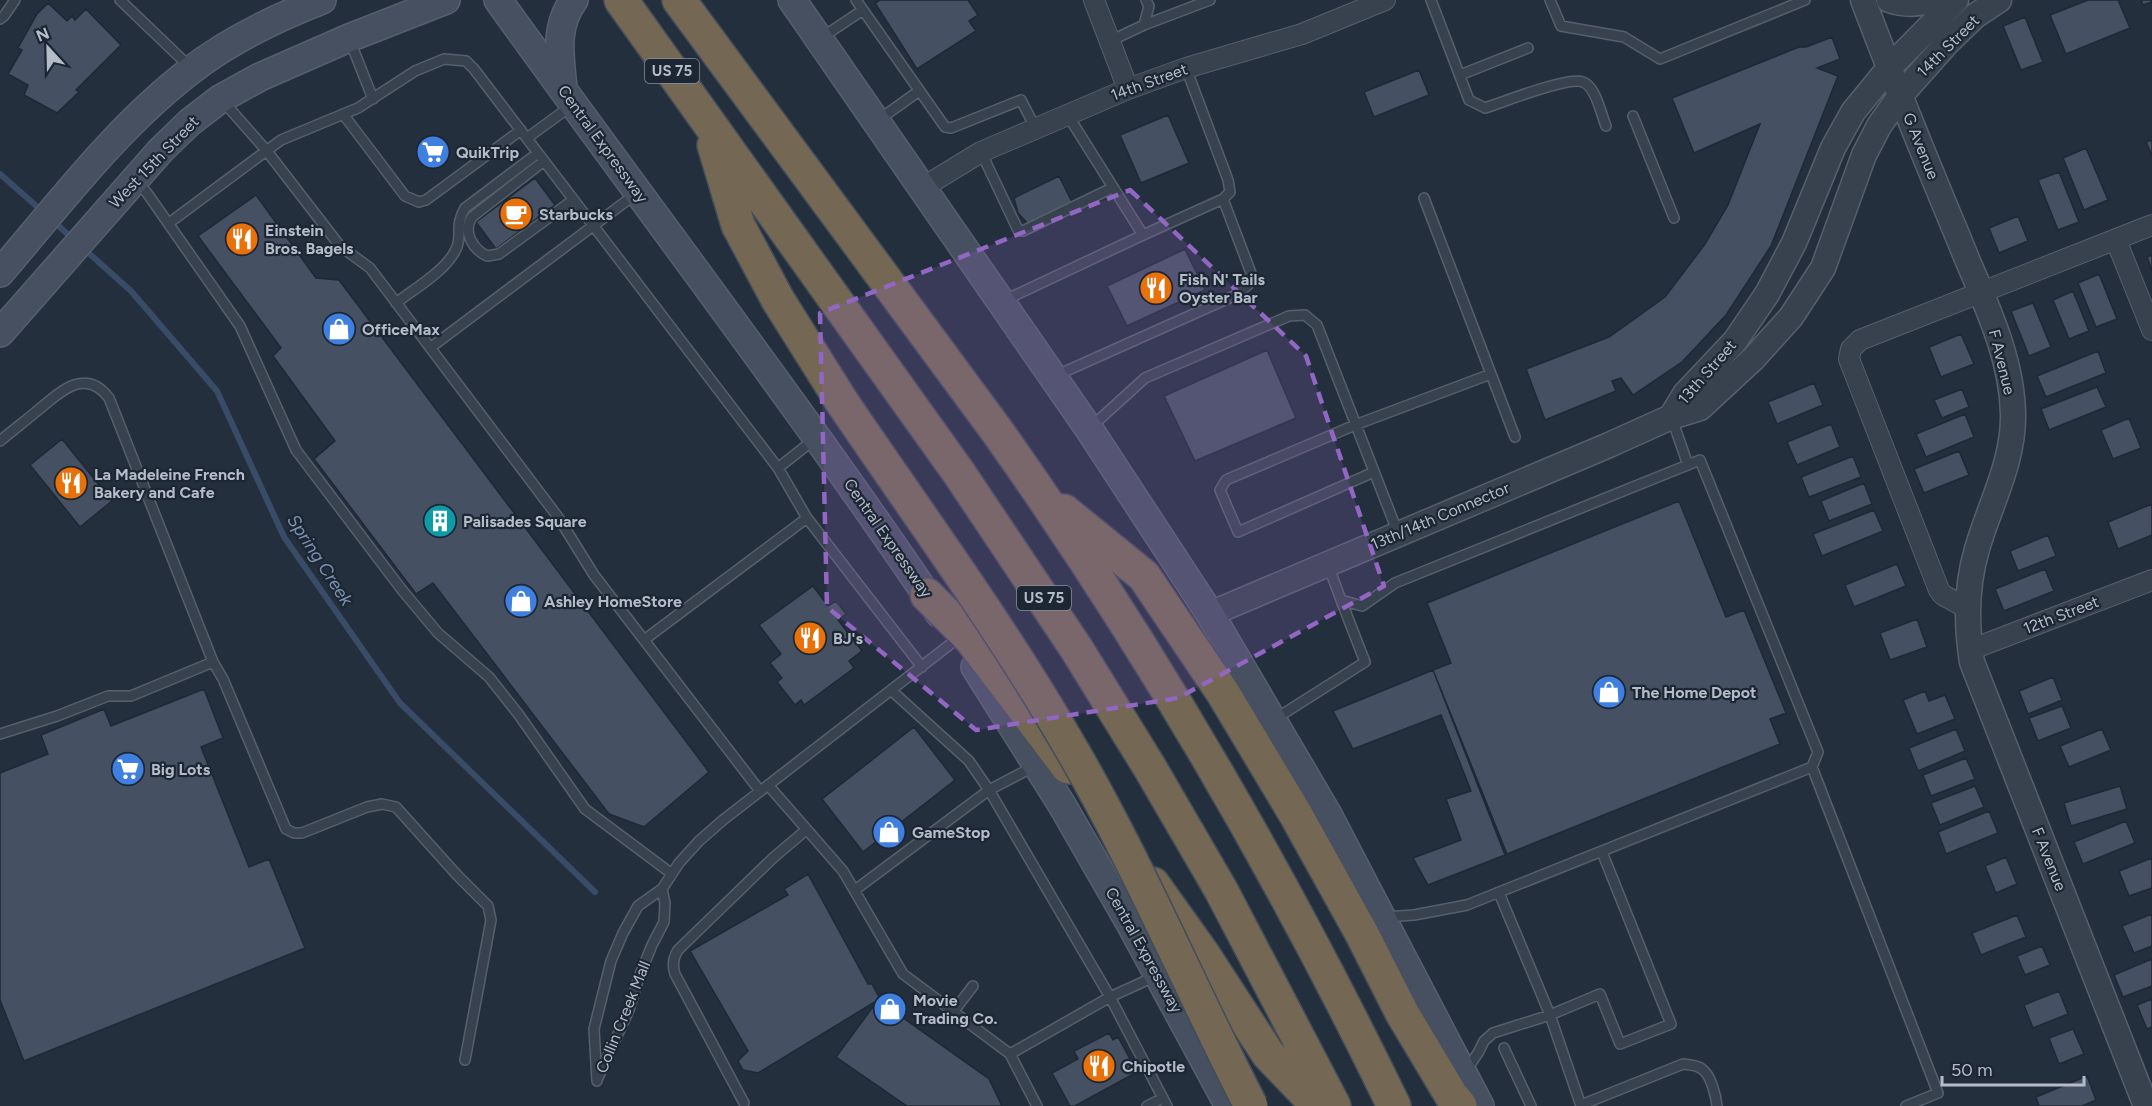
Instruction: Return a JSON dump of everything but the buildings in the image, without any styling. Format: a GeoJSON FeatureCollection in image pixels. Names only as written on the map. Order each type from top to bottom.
{"type":"FeatureCollection","features":[{"type":"Feature","properties":{"kind":"highway","name":"US 75"},"geometry":{"type":"LineString","coordinates":[[679,0],[1040,490],[1145,654],[1252,833],[1394,1106]]}},
{"type":"Feature","properties":{"kind":"highway","name":"US 75"},"geometry":{"type":"LineString","coordinates":[[629,11],[952,464],[1082,657],[1221,890],[1334,1106]]}},
{"type":"Feature","properties":{"kind":"highway"},"geometry":{"type":"LineString","coordinates":[[706,120],[738,225],[778,300],[842,402],[974,591],[1066,739],[1119,838],[1251,1106]]}},
{"type":"Feature","properties":{"kind":"highway"},"geometry":{"type":"LineString","coordinates":[[1040,490],[1144,576],[1229,703],[1302,825],[1402,1012],[1451,1095],[1460,1106]]}},
{"type":"Feature","properties":{"kind":"highway"},"geometry":{"type":"LineString","coordinates":[[927,595],[971,639],[1021,702],[1203,954],[1268,1054],[1318,1106]]}},
{"type":"Feature","properties":{"kind":"main road"},"geometry":{"type":"LineString","coordinates":[[0,273],[129,125],[192,69],[231,43],[319,0]]}},
{"type":"Feature","properties":{"kind":"main road","name":"West 15th Street"},"geometry":{"type":"LineString","coordinates":[[5,329],[161,150],[190,122],[220,99],[260,77],[446,0]]}},
{"type":"Feature","properties":{"kind":"main road","name":"Central Expressway"},"geometry":{"type":"LineString","coordinates":[[498,0],[818,436],[957,639],[1037,764],[1158,975],[1229,1106]]}},
{"type":"Feature","properties":{"kind":"main road"},"geometry":{"type":"LineString","coordinates":[[568,97],[559,34],[564,14],[574,0]]}},
{"type":"Feature","properties":{"kind":"main road"},"geometry":{"type":"LineString","coordinates":[[792,0],[1089,429],[1209,614],[1328,813],[1480,1106]]}},
{"type":"Feature","properties":{"kind":"main road"},"geometry":{"type":"LineString","coordinates":[[192,69],[220,99]]}},
{"type":"Feature","properties":{"kind":"street"},"geometry":{"type":"LineString","coordinates":[[1094,0],[1128,89]]}},
{"type":"Feature","properties":{"kind":"street","name":"14th Street"},"geometry":{"type":"LineString","coordinates":[[922,188],[981,152],[1066,114],[1186,68],[1302,34],[1385,0]]}},
{"type":"Feature","properties":{"kind":"street","name":"G Avenue"},"geometry":{"type":"LineString","coordinates":[[1863,0],[1980,292]]}},
{"type":"Feature","properties":{"kind":"street"},"geometry":{"type":"LineString","coordinates":[[1889,0],[1906,4],[1922,4],[1931,0]]}},
{"type":"Feature","properties":{"kind":"street","name":"14th Street"},"geometry":{"type":"LineString","coordinates":[[1889,68],[1956,0]]}},
{"type":"Feature","properties":{"kind":"street","name":"14th Street"},"geometry":{"type":"LineString","coordinates":[[1900,96],[1954,36],[1975,16],[1999,0]]}},
{"type":"Feature","properties":{"kind":"street","name":"13th Street"},"geometry":{"type":"LineString","coordinates":[[1671,417],[1685,394],[1736,341],[1767,294],[1794,243],[1833,148],[1853,112],[1889,68]]}},
{"type":"Feature","properties":{"kind":"street","name":"13th Street"},"geometry":{"type":"LineString","coordinates":[[1671,417],[1700,408],[1754,358],[1791,317],[1823,268],[1864,155],[1879,126],[1900,96]]}},
{"type":"Feature","properties":{"kind":"street"},"geometry":{"type":"LineString","coordinates":[[1967,608],[1943,595],[1940,590],[1849,359],[1851,349],[1860,340],[2152,225]]}},
{"type":"Feature","properties":{"kind":"street"},"geometry":{"type":"LineString","coordinates":[[2116,240],[2152,330]]}},
{"type":"Feature","properties":{"kind":"street","name":"F Avenue"},"geometry":{"type":"LineString","coordinates":[[1980,292],[2007,372],[2012,399],[2013,428],[2004,472],[1970,576],[1967,608],[1970,650],[1981,687],[2146,1106]]}},
{"type":"Feature","properties":{"kind":"street","name":"13th/14th Connector"},"geometry":{"type":"LineString","coordinates":[[1209,614],[1671,417]]}},
{"type":"Feature","properties":{"kind":"street","name":"12th Street"},"geometry":{"type":"LineString","coordinates":[[1970,650],[2152,580]]}},
{"type":"Feature","properties":{"kind":"lane"},"geometry":{"type":"LineString","coordinates":[[0,19],[15,0]]}},
{"type":"Feature","properties":{"kind":"lane"},"geometry":{"type":"LineString","coordinates":[[120,0],[192,69]]}},
{"type":"Feature","properties":{"kind":"lane"},"geometry":{"type":"LineString","coordinates":[[856,0],[947,128],[951,129],[1021,100],[1035,128]]}},
{"type":"Feature","properties":{"kind":"lane"},"geometry":{"type":"LineString","coordinates":[[1144,26],[1149,6],[1146,0]]}},
{"type":"Feature","properties":{"kind":"lane"},"geometry":{"type":"LineString","coordinates":[[1110,41],[1210,0]]}},
{"type":"Feature","properties":{"kind":"lane"},"geometry":{"type":"LineString","coordinates":[[1431,0],[1469,100],[1485,108],[1569,80],[1584,82],[1592,90],[1606,126]]}},
{"type":"Feature","properties":{"kind":"lane"},"geometry":{"type":"LineString","coordinates":[[1550,0],[1562,26],[1624,37],[1660,59],[1805,0]]}},
{"type":"Feature","properties":{"kind":"lane"},"geometry":{"type":"LineString","coordinates":[[819,39],[863,9]]}},
{"type":"Feature","properties":{"kind":"lane"},"geometry":{"type":"LineString","coordinates":[[349,39],[373,99]]}},
{"type":"Feature","properties":{"kind":"lane"},"geometry":{"type":"LineString","coordinates":[[1460,75],[1528,48]]}},
{"type":"Feature","properties":{"kind":"lane"},"geometry":{"type":"LineString","coordinates":[[169,223],[281,140],[358,108],[406,76],[428,65],[444,59],[466,61],[778,468],[807,518],[922,667]]}},
{"type":"Feature","properties":{"kind":"lane"},"geometry":{"type":"LineString","coordinates":[[1000,303],[1223,199],[1230,192],[1228,180],[1186,68]]}},
{"type":"Feature","properties":{"kind":"lane"},"geometry":{"type":"LineString","coordinates":[[875,122],[919,91]]}},
{"type":"Feature","properties":{"kind":"lane"},"geometry":{"type":"LineString","coordinates":[[343,114],[405,196],[419,202],[426,200],[524,134],[568,97]]}},
{"type":"Feature","properties":{"kind":"lane"},"geometry":{"type":"LineString","coordinates":[[220,99],[266,150],[340,246],[370,268],[558,517],[594,575],[644,640],[764,788],[843,870],[903,974],[1010,1054],[1037,1106]]}},
{"type":"Feature","properties":{"kind":"lane"},"geometry":{"type":"LineString","coordinates":[[1066,114],[1143,235]]}},
{"type":"Feature","properties":{"kind":"lane"},"geometry":{"type":"LineString","coordinates":[[1633,116],[1674,218]]}},
{"type":"Feature","properties":{"kind":"lane"},"geometry":{"type":"LineString","coordinates":[[981,152],[1018,230],[1023,231],[1112,188]]}},
{"type":"Feature","properties":{"kind":"lane"},"geometry":{"type":"LineString","coordinates":[[396,303],[441,268],[457,249],[458,221],[465,208],[538,153]]}},
{"type":"Feature","properties":{"kind":"lane"},"geometry":{"type":"LineString","coordinates":[[544,162],[472,217],[468,228],[473,245],[487,256],[499,255],[573,200]]}},
{"type":"Feature","properties":{"kind":"lane"},"geometry":{"type":"LineString","coordinates":[[128,187],[147,193],[240,326],[296,450],[402,590],[438,633],[489,677],[519,715],[585,809],[672,874]]}},
{"type":"Feature","properties":{"kind":"lane"},"geometry":{"type":"LineString","coordinates":[[430,348],[637,192]]}},
{"type":"Feature","properties":{"kind":"lane"},"geometry":{"type":"LineString","coordinates":[[1424,198],[1515,437]]}},
{"type":"Feature","properties":{"kind":"lane"},"geometry":{"type":"LineString","coordinates":[[1053,377],[1226,300],[1248,285],[1251,273],[1223,199]]}},
{"type":"Feature","properties":{"kind":"lane"},"geometry":{"type":"LineString","coordinates":[[1089,429],[1145,378],[1289,316],[1305,315],[1317,325],[1398,534]]}},
{"type":"Feature","properties":{"kind":"lane"},"geometry":{"type":"LineString","coordinates":[[1374,472],[1238,532],[1220,490],[1226,480],[1355,425],[1491,374]]}},
{"type":"Feature","properties":{"kind":"lane"},"geometry":{"type":"LineString","coordinates":[[0,441],[70,386],[88,383],[104,392],[109,398],[213,662],[223,679],[286,829],[294,833],[302,833],[368,807],[382,804],[396,807],[488,906],[491,920],[465,1060]]}},
{"type":"Feature","properties":{"kind":"lane"},"geometry":{"type":"LineString","coordinates":[[1671,417],[1688,465]]}},
{"type":"Feature","properties":{"kind":"lane"},"geometry":{"type":"LineString","coordinates":[[778,468],[818,436]]}},
{"type":"Feature","properties":{"kind":"lane"},"geometry":{"type":"LineString","coordinates":[[1341,600],[1362,606],[1395,583],[1700,460],[1818,752],[1812,767],[1938,1093],[1905,1106]]}},
{"type":"Feature","properties":{"kind":"lane"},"geometry":{"type":"LineString","coordinates":[[644,640],[807,518]]}},
{"type":"Feature","properties":{"kind":"lane"},"geometry":{"type":"LineString","coordinates":[[1273,721],[1365,662],[1327,563]]}},
{"type":"Feature","properties":{"kind":"lane","name":"Collin Creek Mall"},"geometry":{"type":"LineString","coordinates":[[662,889],[665,903],[664,922],[652,945],[628,1010],[597,1081],[594,1029],[611,961],[638,906],[662,889],[699,841],[957,639]]}},
{"type":"Feature","properties":{"kind":"lane"},"geometry":{"type":"LineString","coordinates":[[0,734],[57,716],[108,696],[131,696],[213,662]]}},
{"type":"Feature","properties":{"kind":"lane"},"geometry":{"type":"LineString","coordinates":[[892,691],[969,761],[989,790],[1110,997],[1165,1102],[1146,1106]]}},
{"type":"Feature","properties":{"kind":"lane"},"geometry":{"type":"LineString","coordinates":[[855,891],[989,790],[1037,764]]}},
{"type":"Feature","properties":{"kind":"lane"},"geometry":{"type":"LineString","coordinates":[[1383,917],[1452,909],[1499,893],[1812,767]]}},
{"type":"Feature","properties":{"kind":"lane"},"geometry":{"type":"LineString","coordinates":[[744,1103],[675,974],[674,956],[773,858],[806,830]]}},
{"type":"Feature","properties":{"kind":"lane"},"geometry":{"type":"LineString","coordinates":[[1464,1073],[1484,1041],[1493,1033],[1550,1015],[1600,994],[1620,1044],[1671,1024],[1602,852]]}},
{"type":"Feature","properties":{"kind":"lane"},"geometry":{"type":"LineString","coordinates":[[1499,893],[1550,1015],[1581,1105],[1683,1064],[1705,1070],[1717,1098],[1717,1106]]}},
{"type":"Feature","properties":{"kind":"lane"},"geometry":{"type":"LineString","coordinates":[[1010,1054],[1110,997],[1158,975]]}},
{"type":"Feature","properties":{"kind":"lane"},"geometry":{"type":"LineString","coordinates":[[953,1012],[973,986]]}},
{"type":"Feature","properties":{"kind":"lane"},"geometry":{"type":"LineString","coordinates":[[1503,1048],[1531,1106]]}},
{"type":"Feature","properties":{"kind":"highlighted area"},"geometry":{"type":"Polygon","coordinates":[[[1130,190],[1306,356],[1384,586],[1178,698],[976,730],[827,607],[820,313],[1130,190]]]}},
{"type":"Feature","properties":{"kind":"waterway","name":"Spring Creek"},"geometry":{"type":"LineString","coordinates":[[0,174],[42,211]]}},
{"type":"Feature","properties":{"kind":"waterway","name":"Spring Creek"},"geometry":{"type":"LineString","coordinates":[[52,220],[73,239]]}},
{"type":"Feature","properties":{"kind":"waterway","name":"Spring Creek"},"geometry":{"type":"LineString","coordinates":[[83,248],[131,291],[217,391],[284,537],[400,703],[595,892]]}},
{"type":"Feature","properties":{"kind":"place","name":"QuikTrip"},"geometry":{"type":"Point","coordinates":[433,152]}},
{"type":"Feature","properties":{"kind":"place","name":"Starbucks"},"geometry":{"type":"Point","coordinates":[516,214]}},
{"type":"Feature","properties":{"kind":"place","name":"Einstein Bros. Bagels"},"geometry":{"type":"Point","coordinates":[242,239]}},
{"type":"Feature","properties":{"kind":"place","name":"Fish N' Tails Oyster Bar"},"geometry":{"type":"Point","coordinates":[1156,288]}},
{"type":"Feature","properties":{"kind":"place","name":"OfficeMax"},"geometry":{"type":"Point","coordinates":[339,329]}},
{"type":"Feature","properties":{"kind":"place","name":"La Madeleine French Bakery and Cafe"},"geometry":{"type":"Point","coordinates":[71,483]}},
{"type":"Feature","properties":{"kind":"place","name":"Palisades Square"},"geometry":{"type":"Point","coordinates":[440,521]}},
{"type":"Feature","properties":{"kind":"place","name":"Ashley HomeStore"},"geometry":{"type":"Point","coordinates":[521,601]}},
{"type":"Feature","properties":{"kind":"place","name":"BJ's"},"geometry":{"type":"Point","coordinates":[810,638]}},
{"type":"Feature","properties":{"kind":"place","name":"The Home Depot"},"geometry":{"type":"Point","coordinates":[1609,692]}},
{"type":"Feature","properties":{"kind":"place","name":"Big Lots"},"geometry":{"type":"Point","coordinates":[128,769]}},
{"type":"Feature","properties":{"kind":"place","name":"GameStop"},"geometry":{"type":"Point","coordinates":[889,832]}},
{"type":"Feature","properties":{"kind":"place","name":"Movie Trading Co."},"geometry":{"type":"Point","coordinates":[890,1009]}},
{"type":"Feature","properties":{"kind":"place","name":"Chipotle"},"geometry":{"type":"Point","coordinates":[1099,1066]}}]}
